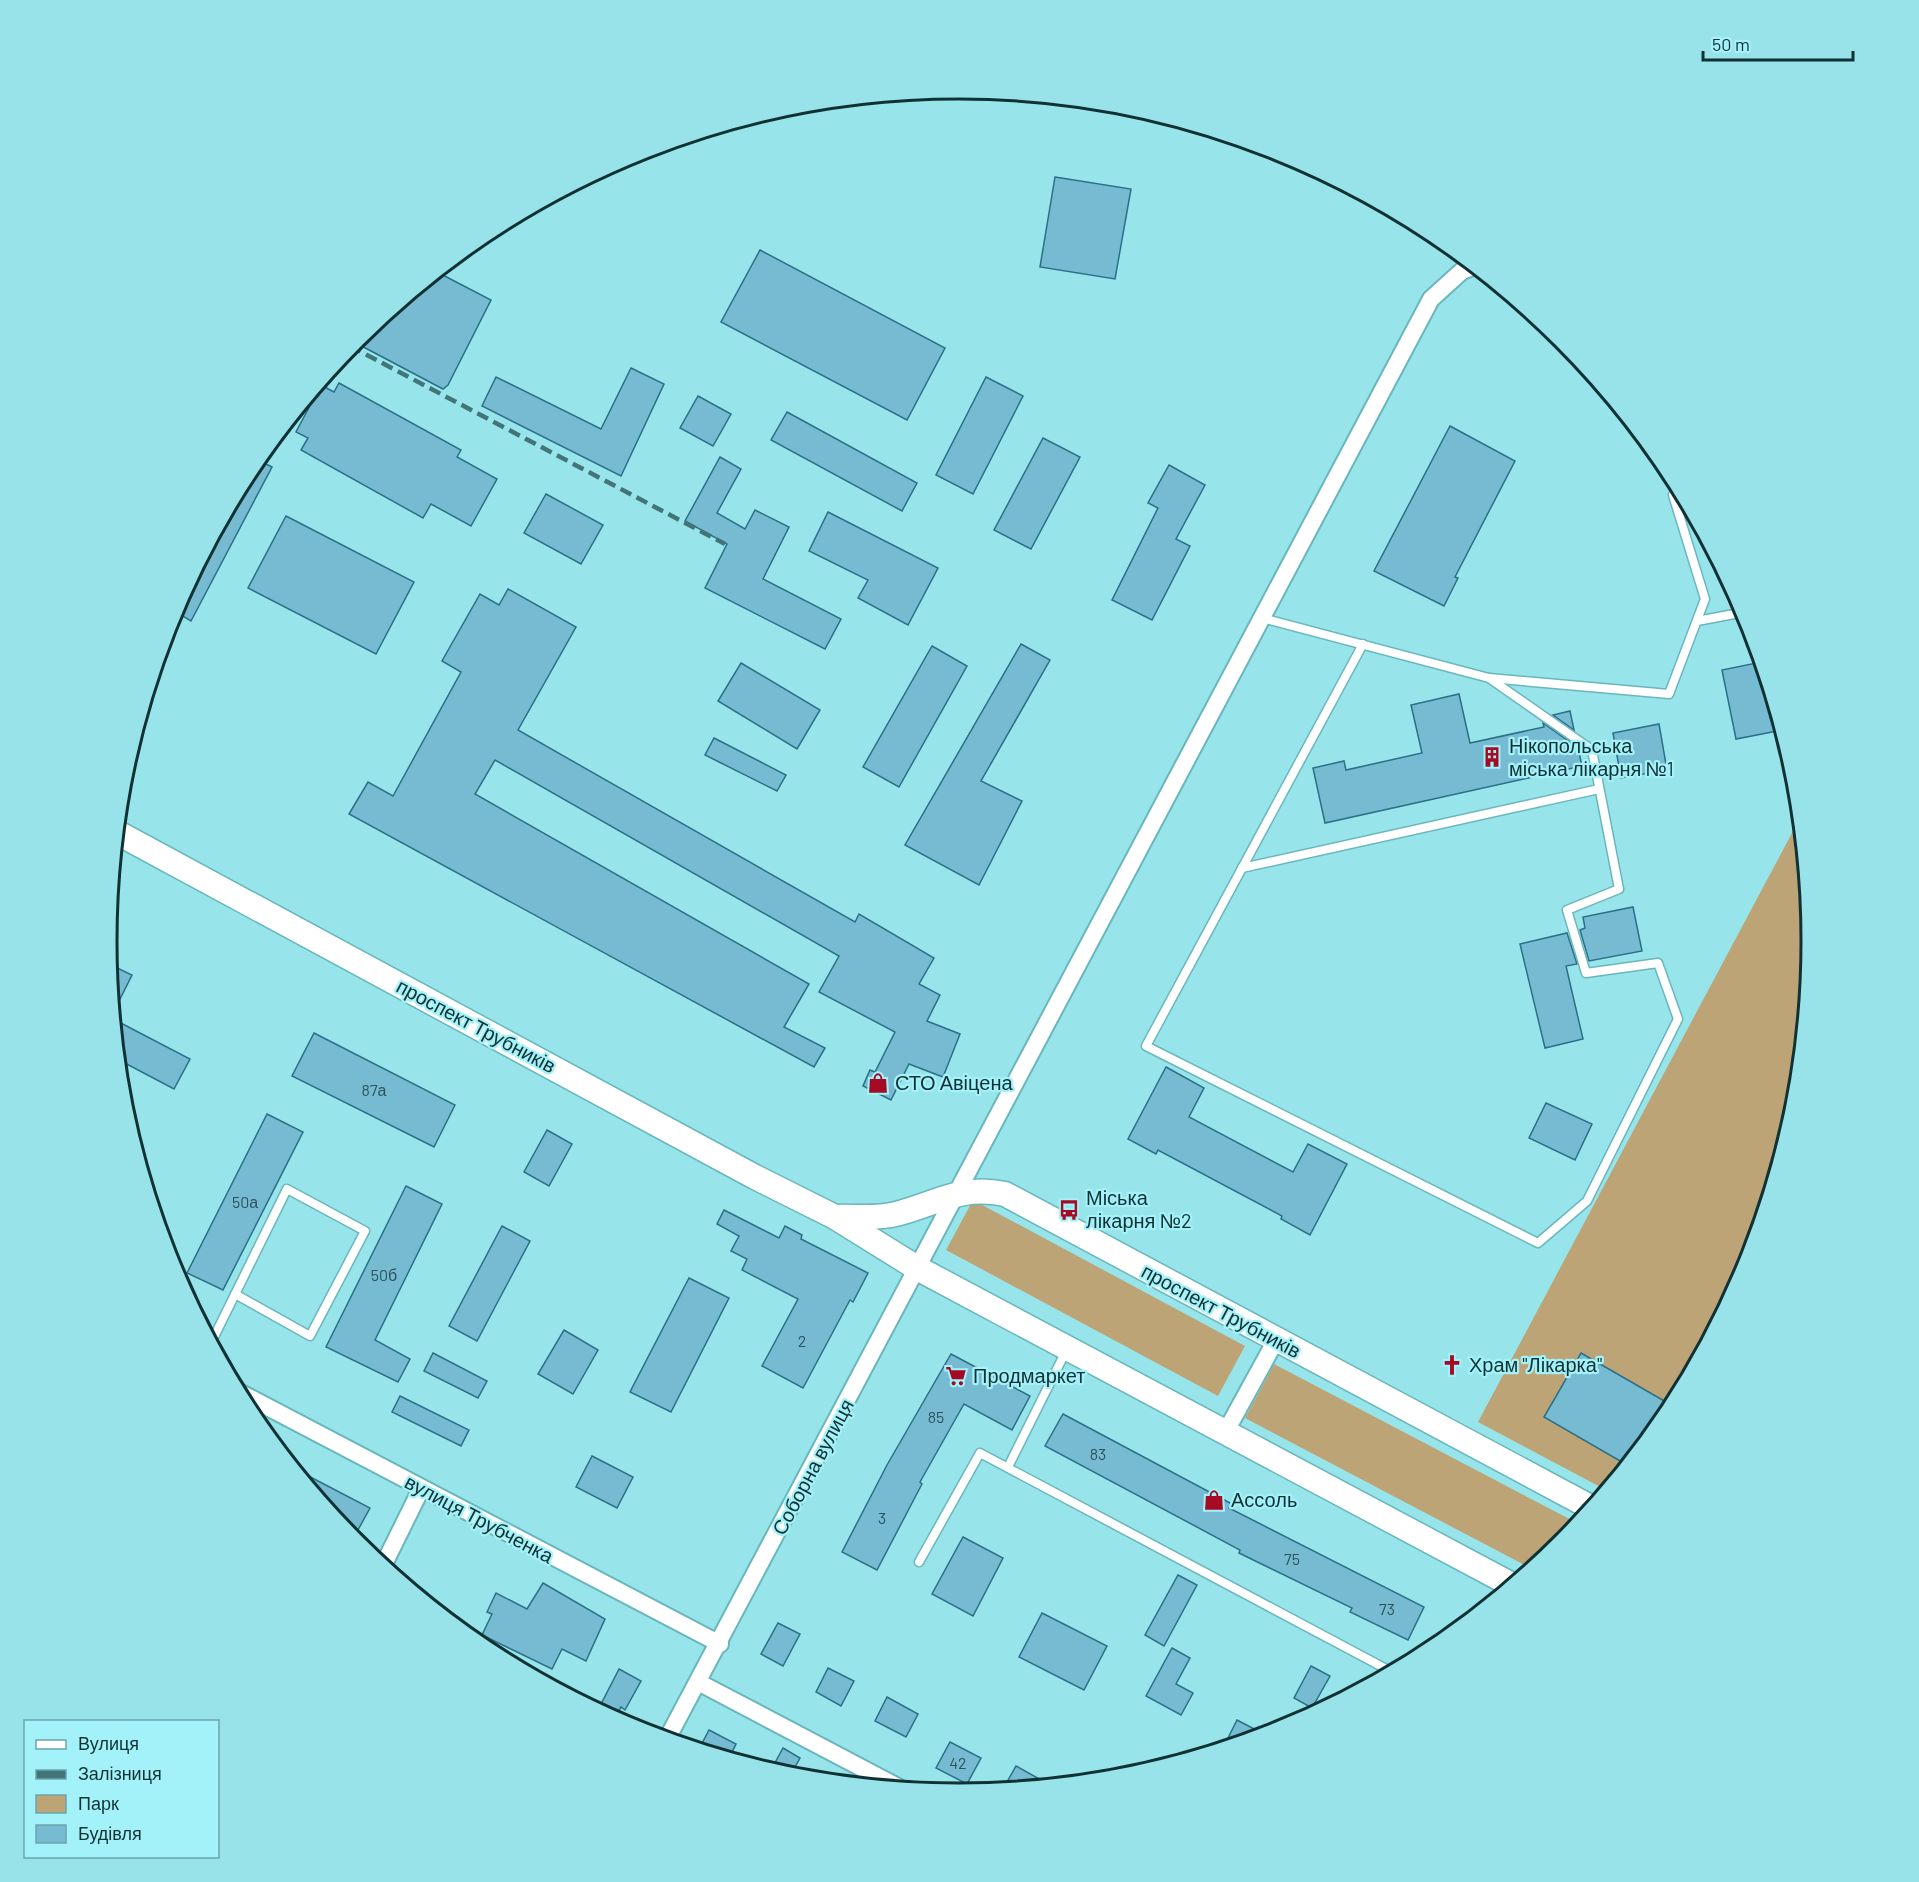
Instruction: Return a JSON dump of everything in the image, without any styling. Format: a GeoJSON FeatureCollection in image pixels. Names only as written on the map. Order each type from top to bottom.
{"type":"FeatureCollection","features":[{"type":"Feature","properties":{"kind":"main road","name":"проспект Трубників"},"geometry":{"type":"LineString","coordinates":[[124,836],[755,1177],[835,1217],[917,1268],[1506,1582]]}},
{"type":"Feature","properties":{"kind":"main road","name":"проспект Трубників"},"geometry":{"type":"LineString","coordinates":[[835,1217],[893,1215],[955,1194],[982,1189],[1005,1194],[1585,1504]]}},
{"type":"Feature","properties":{"kind":"street","name":"Соборна вулиця"},"geometry":{"type":"LineString","coordinates":[[671,1731],[720,1644],[955,1194],[1431,299],[1467,269]]}},
{"type":"Feature","properties":{"kind":"street"},"geometry":{"type":"LineString","coordinates":[[1225,1433],[1276,1340]]}},
{"type":"Feature","properties":{"kind":"street","name":"вулиця Трубченка"},"geometry":{"type":"LineString","coordinates":[[253,1400],[720,1644]]}},
{"type":"Feature","properties":{"kind":"street"},"geometry":{"type":"LineString","coordinates":[[387,1558],[421,1489]]}},
{"type":"Feature","properties":{"kind":"street"},"geometry":{"type":"LineString","coordinates":[[698,1682],[883,1779]]}},
{"type":"Feature","properties":{"kind":"lane"},"geometry":{"type":"LineString","coordinates":[[1262,618],[1489,678],[1670,694],[1705,599],[1674,495]]}},
{"type":"Feature","properties":{"kind":"lane"},"geometry":{"type":"LineString","coordinates":[[1697,621],[1735,614]]}},
{"type":"Feature","properties":{"kind":"lane"},"geometry":{"type":"LineString","coordinates":[[1363,644],[1146,1046],[1538,1243],[1587,1201],[1678,1018],[1658,963],[1586,973],[1567,910],[1619,889],[1592,750],[1489,678]]}},
{"type":"Feature","properties":{"kind":"lane"},"geometry":{"type":"LineString","coordinates":[[1242,868],[1599,789]]}},
{"type":"Feature","properties":{"kind":"lane"},"geometry":{"type":"LineString","coordinates":[[215,1334],[235,1294],[287,1189],[365,1231],[310,1336],[235,1294]]}},
{"type":"Feature","properties":{"kind":"lane"},"geometry":{"type":"LineString","coordinates":[[1008,1467],[1067,1348]]}},
{"type":"Feature","properties":{"kind":"lane"},"geometry":{"type":"LineString","coordinates":[[919,1562],[981,1453],[1384,1668]]}},
{"type":"Feature","properties":{"kind":"green space"},"geometry":{"type":"Polygon","coordinates":[[[1794,830],[1800,886],[1802,941],[1800,996],[1785,1105],[1773,1159],[1757,1212],[1715,1313],[1689,1362],[1660,1409],[1628,1454],[1600,1487],[1478,1422],[1794,830]]]}},
{"type":"Feature","properties":{"kind":"green space"},"geometry":{"type":"Polygon","coordinates":[[[973,1200],[1245,1346],[1218,1396],[946,1250],[973,1200]]]}},
{"type":"Feature","properties":{"kind":"green space"},"geometry":{"type":"Polygon","coordinates":[[[1274,1364],[1571,1520],[1524,1565],[1245,1418],[1274,1364]]]}},
{"type":"Feature","properties":{"kind":"building"},"geometry":{"type":"Polygon","coordinates":[[[1055,177],[1131,189],[1115,279],[1040,267],[1055,177]]]}},
{"type":"Feature","properties":{"kind":"building"},"geometry":{"type":"Polygon","coordinates":[[[760,250],[945,348],[907,420],[721,322],[760,250]]]}},
{"type":"Feature","properties":{"kind":"building"},"geometry":{"type":"Polygon","coordinates":[[[444,276],[491,300],[448,385],[443,389],[363,347],[404,308],[444,276]]]}},
{"type":"Feature","properties":{"kind":"building"},"geometry":{"type":"Polygon","coordinates":[[[631,368],[664,384],[621,476],[482,406],[496,377],[601,429],[631,368]]]}},
{"type":"Feature","properties":{"kind":"building"},"geometry":{"type":"Polygon","coordinates":[[[986,377],[1023,396],[973,494],[936,475],[986,377]]]}},
{"type":"Feature","properties":{"kind":"building"},"geometry":{"type":"Polygon","coordinates":[[[339,383],[461,450],[457,457],[497,479],[471,526],[431,504],[423,518],[301,450],[308,438],[296,432],[311,404],[325,387],[334,392],[339,383]]]}},
{"type":"Feature","properties":{"kind":"building"},"geometry":{"type":"Polygon","coordinates":[[[698,396],[731,414],[713,446],[680,428],[698,396]]]}},
{"type":"Feature","properties":{"kind":"building"},"geometry":{"type":"Polygon","coordinates":[[[787,412],[917,483],[902,511],[771,440],[787,412]]]}},
{"type":"Feature","properties":{"kind":"building"},"geometry":{"type":"Polygon","coordinates":[[[1450,426],[1515,461],[1455,577],[1458,578],[1444,606],[1374,571],[1450,426]]]}},
{"type":"Feature","properties":{"kind":"building"},"geometry":{"type":"Polygon","coordinates":[[[1043,438],[1080,457],[1031,549],[994,530],[1043,438]]]}},
{"type":"Feature","properties":{"kind":"building"},"geometry":{"type":"Polygon","coordinates":[[[720,457],[741,469],[717,513],[745,529],[755,510],[789,527],[763,579],[841,619],[825,649],[705,588],[727,544],[685,521],[720,457]]]}},
{"type":"Feature","properties":{"kind":"building"},"geometry":{"type":"Polygon","coordinates":[[[266,464],[272,467],[191,621],[183,616],[204,569],[230,520],[266,464]]]}},
{"type":"Feature","properties":{"kind":"building"},"geometry":{"type":"Polygon","coordinates":[[[1169,465],[1205,485],[1176,539],[1190,546],[1152,620],[1112,600],[1158,508],[1148,503],[1169,465]]]}},
{"type":"Feature","properties":{"kind":"building"},"geometry":{"type":"Polygon","coordinates":[[[546,494],[603,525],[581,564],[524,533],[546,494]]]}},
{"type":"Feature","properties":{"kind":"building"},"geometry":{"type":"Polygon","coordinates":[[[828,512],[938,568],[908,625],[858,598],[868,580],[809,551],[828,512]]]}},
{"type":"Feature","properties":{"kind":"building"},"geometry":{"type":"Polygon","coordinates":[[[286,516],[414,582],[376,654],[248,588],[286,516]]]}},
{"type":"Feature","properties":{"kind":"building"},"geometry":{"type":"Polygon","coordinates":[[[508,589],[576,627],[518,730],[855,922],[859,914],[934,958],[919,984],[940,995],[927,1021],[960,1034],[943,1077],[909,1064],[891,1100],[863,1086],[870,1070],[875,1072],[895,1032],[819,992],[839,956],[495,760],[475,794],[809,984],[784,1027],[825,1048],[814,1067],[349,814],[368,782],[393,796],[461,672],[442,661],[480,594],[499,605],[508,589]]]}},
{"type":"Feature","properties":{"kind":"building"},"geometry":{"type":"Polygon","coordinates":[[[1021,644],[1050,660],[981,781],[1022,801],[979,885],[905,845],[1021,644]]]}},
{"type":"Feature","properties":{"kind":"building"},"geometry":{"type":"Polygon","coordinates":[[[932,646],[967,666],[899,787],[863,767],[932,646]]]}},
{"type":"Feature","properties":{"kind":"building"},"geometry":{"type":"Polygon","coordinates":[[[741,663],[820,710],[797,749],[718,701],[741,663]]]}},
{"type":"Feature","properties":{"kind":"building"},"geometry":{"type":"Polygon","coordinates":[[[1754,663],[1775,731],[1736,739],[1722,670],[1754,663]]]}},
{"type":"Feature","properties":{"kind":"building","name":"Нікопольська міська лікарня №1"},"geometry":{"type":"Polygon","coordinates":[[[1459,694],[1470,743],[1544,727],[1543,723],[1578,748],[1582,766],[1325,823],[1313,768],[1344,761],[1346,770],[1422,753],[1411,705],[1459,694]]]}},
{"type":"Feature","properties":{"kind":"building"},"geometry":{"type":"Polygon","coordinates":[[[1570,711],[1574,730],[1553,715],[1570,711]]]}},
{"type":"Feature","properties":{"kind":"building"},"geometry":{"type":"Polygon","coordinates":[[[1659,724],[1667,770],[1621,778],[1613,733],[1659,724]]]}},
{"type":"Feature","properties":{"kind":"building"},"geometry":{"type":"Polygon","coordinates":[[[714,738],[786,775],[777,791],[705,755],[714,738]]]}},
{"type":"Feature","properties":{"kind":"building"},"geometry":{"type":"Polygon","coordinates":[[[1633,907],[1642,951],[1589,961],[1580,930],[1585,928],[1583,917],[1633,907]]]}},
{"type":"Feature","properties":{"kind":"building"},"geometry":{"type":"Polygon","coordinates":[[[1567,933],[1577,964],[1566,966],[1583,1039],[1545,1048],[1520,944],[1567,933]]]}},
{"type":"Feature","properties":{"kind":"building"},"geometry":{"type":"Polygon","coordinates":[[[118,968],[132,975],[119,1000],[118,968]]]}},
{"type":"Feature","properties":{"kind":"building"},"geometry":{"type":"Polygon","coordinates":[[[122,1024],[190,1059],[174,1089],[127,1064],[122,1024]]]}},
{"type":"Feature","properties":{"kind":"building"},"geometry":{"type":"Polygon","coordinates":[[[314,1033],[455,1105],[434,1147],[292,1076],[314,1033]]]}},
{"type":"Feature","properties":{"kind":"building"},"geometry":{"type":"Polygon","coordinates":[[[1166,1067],[1204,1088],[1189,1117],[1293,1172],[1308,1144],[1347,1164],[1310,1235],[1281,1219],[1282,1216],[1158,1150],[1156,1154],[1128,1139],[1166,1067]]]}},
{"type":"Feature","properties":{"kind":"building"},"geometry":{"type":"Polygon","coordinates":[[[1546,1103],[1592,1124],[1575,1160],[1529,1138],[1546,1103]]]}},
{"type":"Feature","properties":{"kind":"building"},"geometry":{"type":"Polygon","coordinates":[[[267,1114],[303,1132],[223,1290],[187,1273],[267,1114]]]}},
{"type":"Feature","properties":{"kind":"building"},"geometry":{"type":"Polygon","coordinates":[[[547,1130],[572,1144],[549,1186],[524,1172],[547,1130]]]}},
{"type":"Feature","properties":{"kind":"building"},"geometry":{"type":"Polygon","coordinates":[[[406,1186],[442,1204],[375,1340],[410,1359],[398,1382],[326,1347],[406,1186]]]}},
{"type":"Feature","properties":{"kind":"building"},"geometry":{"type":"Polygon","coordinates":[[[724,1210],[779,1238],[785,1226],[802,1235],[801,1239],[868,1273],[853,1302],[850,1300],[803,1388],[762,1366],[798,1299],[742,1270],[747,1259],[731,1251],[739,1236],[717,1224],[724,1210]]]}},
{"type":"Feature","properties":{"kind":"building"},"geometry":{"type":"Polygon","coordinates":[[[502,1226],[530,1241],[477,1341],[449,1326],[502,1226]]]}},
{"type":"Feature","properties":{"kind":"building"},"geometry":{"type":"Polygon","coordinates":[[[689,1278],[729,1298],[671,1412],[630,1392],[689,1278]]]}},
{"type":"Feature","properties":{"kind":"building"},"geometry":{"type":"Polygon","coordinates":[[[564,1330],[598,1350],[573,1394],[538,1374],[564,1330]]]}},
{"type":"Feature","properties":{"kind":"building"},"geometry":{"type":"Polygon","coordinates":[[[433,1353],[487,1381],[478,1398],[424,1371],[433,1353]]]}},
{"type":"Feature","properties":{"kind":"building"},"geometry":{"type":"Polygon","coordinates":[[[1581,1353],[1665,1401],[1621,1462],[1544,1417],[1581,1353]]]}},
{"type":"Feature","properties":{"kind":"building"},"geometry":{"type":"Polygon","coordinates":[[[951,1354],[1030,1396],[1012,1430],[964,1404],[920,1482],[922,1484],[877,1570],[842,1552],[887,1465],[951,1354]]]}},
{"type":"Feature","properties":{"kind":"building"},"geometry":{"type":"Polygon","coordinates":[[[400,1396],[469,1430],[461,1446],[392,1412],[400,1396]]]}},
{"type":"Feature","properties":{"kind":"building"},"geometry":{"type":"Polygon","coordinates":[[[1063,1414],[1232,1504],[1229,1508],[1424,1607],[1408,1640],[1350,1612],[1352,1608],[1239,1553],[1240,1550],[1045,1446],[1063,1414]]]}},
{"type":"Feature","properties":{"kind":"building"},"geometry":{"type":"Polygon","coordinates":[[[592,1456],[633,1477],[617,1508],[576,1487],[592,1456]]]}},
{"type":"Feature","properties":{"kind":"building"},"geometry":{"type":"Polygon","coordinates":[[[310,1477],[370,1508],[358,1530],[310,1477]]]}},
{"type":"Feature","properties":{"kind":"building"},"geometry":{"type":"Polygon","coordinates":[[[963,1537],[1003,1558],[973,1616],[932,1594],[963,1537]]]}},
{"type":"Feature","properties":{"kind":"building"},"geometry":{"type":"Polygon","coordinates":[[[1178,1575],[1197,1585],[1164,1646],[1145,1635],[1178,1575]]]}},
{"type":"Feature","properties":{"kind":"building"},"geometry":{"type":"Polygon","coordinates":[[[543,1583],[605,1619],[586,1661],[562,1649],[552,1669],[482,1634],[492,1614],[487,1612],[496,1593],[527,1609],[543,1583]]]}},
{"type":"Feature","properties":{"kind":"building"},"geometry":{"type":"Polygon","coordinates":[[[1042,1613],[1107,1646],[1084,1690],[1019,1657],[1042,1613]]]}},
{"type":"Feature","properties":{"kind":"building"},"geometry":{"type":"Polygon","coordinates":[[[778,1623],[800,1634],[783,1666],[761,1654],[778,1623]]]}},
{"type":"Feature","properties":{"kind":"building"},"geometry":{"type":"Polygon","coordinates":[[[1172,1648],[1190,1658],[1176,1684],[1193,1693],[1181,1715],[1146,1696],[1172,1648]]]}},
{"type":"Feature","properties":{"kind":"building"},"geometry":{"type":"Polygon","coordinates":[[[1311,1666],[1330,1676],[1314,1704],[1309,1706],[1294,1698],[1311,1666]]]}},
{"type":"Feature","properties":{"kind":"building"},"geometry":{"type":"Polygon","coordinates":[[[828,1668],[854,1681],[841,1706],[816,1692],[828,1668]]]}},
{"type":"Feature","properties":{"kind":"building"},"geometry":{"type":"Polygon","coordinates":[[[619,1669],[641,1681],[625,1710],[621,1707],[619,1711],[602,1703],[619,1669]]]}},
{"type":"Feature","properties":{"kind":"building"},"geometry":{"type":"Polygon","coordinates":[[[887,1697],[918,1714],[906,1737],[875,1721],[887,1697]]]}},
{"type":"Feature","properties":{"kind":"building"},"geometry":{"type":"Polygon","coordinates":[[[1237,1720],[1254,1729],[1230,1738],[1228,1739],[1237,1720]]]}},
{"type":"Feature","properties":{"kind":"building"},"geometry":{"type":"Polygon","coordinates":[[[709,1730],[736,1744],[732,1751],[703,1742],[709,1730]]]}},
{"type":"Feature","properties":{"kind":"building"},"geometry":{"type":"Polygon","coordinates":[[[950,1742],[981,1758],[968,1783],[936,1768],[950,1742]]]}},
{"type":"Feature","properties":{"kind":"building"},"geometry":{"type":"Polygon","coordinates":[[[783,1748],[800,1758],[795,1767],[775,1762],[783,1748]]]}},
{"type":"Feature","properties":{"kind":"building"},"geometry":{"type":"Polygon","coordinates":[[[1016,1766],[1039,1779],[1015,1781],[1007,1781],[1016,1766]]]}},
{"type":"Feature","properties":{"kind":"railway"},"geometry":{"type":"LineString","coordinates":[[359,351],[725,544]]}},
{"type":"Feature","properties":{"kind":"place","name":"Нікопольська міська лікарня №1"},"geometry":{"type":"Point","coordinates":[1492,757]}},
{"type":"Feature","properties":{"kind":"place","name":"СТО Авіцена"},"geometry":{"type":"Point","coordinates":[878,1083]}},
{"type":"Feature","properties":{"kind":"place","name":"Міська лікарня №2"},"geometry":{"type":"Point","coordinates":[1069,1210]}},
{"type":"Feature","properties":{"kind":"place","name":"Храм \"Лікарка\""},"geometry":{"type":"Point","coordinates":[1452,1365]}},
{"type":"Feature","properties":{"kind":"place","name":"Продмаркет"},"geometry":{"type":"Point","coordinates":[956,1376]}},
{"type":"Feature","properties":{"kind":"place","name":"Ассоль"},"geometry":{"type":"Point","coordinates":[1214,1500]}}]}
